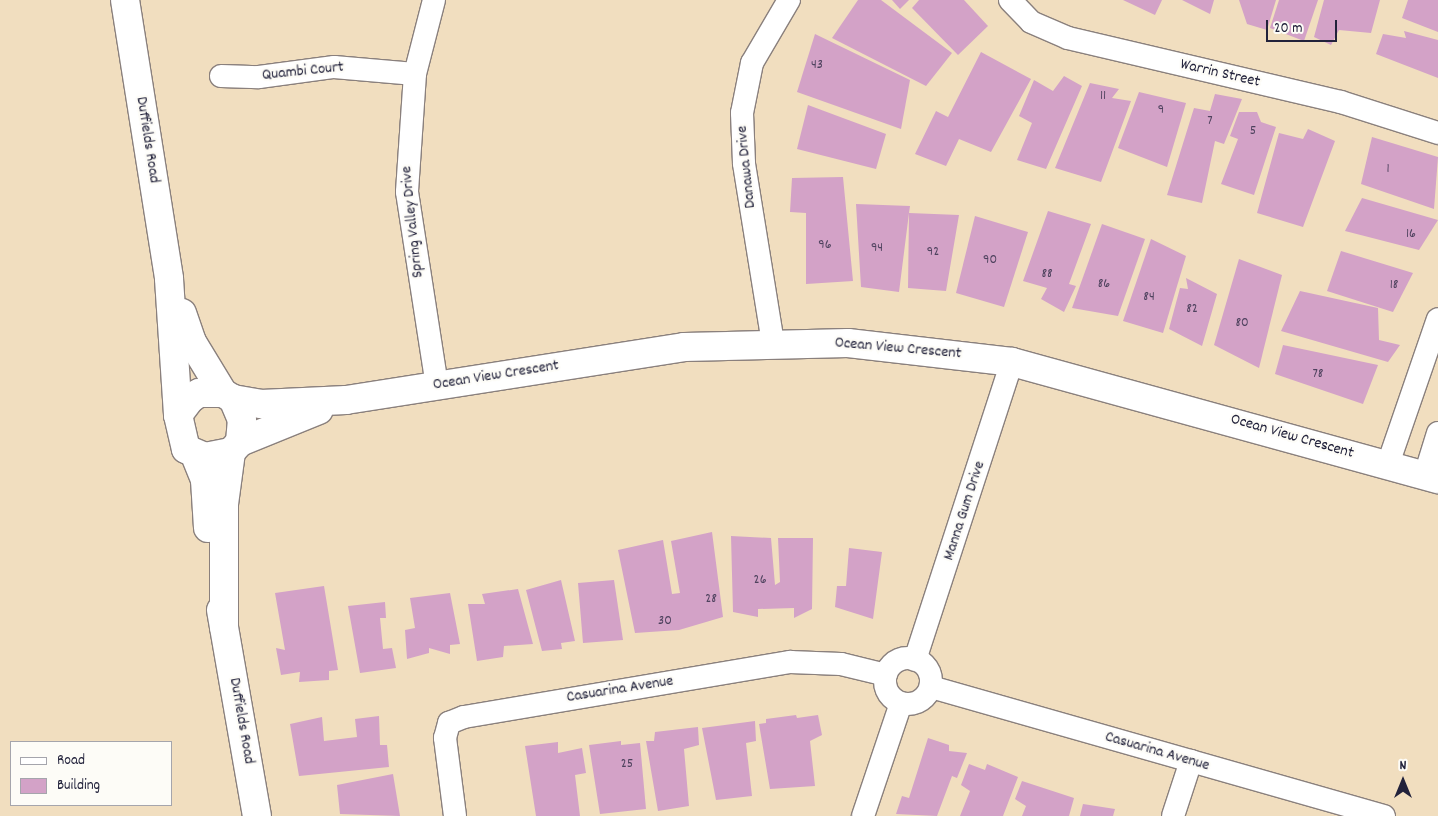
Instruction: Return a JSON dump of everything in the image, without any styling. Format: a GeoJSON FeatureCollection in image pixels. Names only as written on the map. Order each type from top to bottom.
{"type":"FeatureCollection","features":[{"type":"Feature","properties":{"kind":"street","name":"Duffields Road"},"geometry":{"type":"LineString","coordinates":[[125,0],[169,279],[180,439],[195,455],[205,480],[209,558],[224,626],[257,816]]}},
{"type":"Feature","properties":{"kind":"street","name":"Spring Valley Drive"},"geometry":{"type":"LineString","coordinates":[[434,0],[415,74],[407,192],[437,386]]}},
{"type":"Feature","properties":{"kind":"street","name":"Danawa Drive"},"geometry":{"type":"LineString","coordinates":[[773,343],[744,163],[742,113],[752,64],[789,0]]}},
{"type":"Feature","properties":{"kind":"street","name":"Warrin Street"},"geometry":{"type":"LineString","coordinates":[[1010,0],[1031,22],[1068,38],[1340,102],[1438,133]]}},
{"type":"Feature","properties":{"kind":"street","name":"Quambi Court"},"geometry":{"type":"LineString","coordinates":[[221,76],[266,76],[334,67],[415,74]]}},
{"type":"Feature","properties":{"kind":"street","name":"Duffields Road"},"geometry":{"type":"LineString","coordinates":[[169,279],[192,342],[242,420],[235,447],[222,545],[224,626]]}},
{"type":"Feature","properties":{"kind":"street"},"geometry":{"type":"LineString","coordinates":[[1388,464],[1438,320]]}},
{"type":"Feature","properties":{"kind":"street","name":"Ocean View Crescent"},"geometry":{"type":"LineString","coordinates":[[228,396],[260,404],[346,400],[650,351],[773,343],[867,344],[1012,362],[1431,477]]}},
{"type":"Feature","properties":{"kind":"street","name":"Manna Gum Drive"},"geometry":{"type":"LineString","coordinates":[[915,660],[1012,362]]}},
{"type":"Feature","properties":{"kind":"street"},"geometry":{"type":"LineString","coordinates":[[178,415],[199,393],[228,396]]}},
{"type":"Feature","properties":{"kind":"street","name":"Ocean View Crescent"},"geometry":{"type":"LineString","coordinates":[[235,447],[346,400]]}},
{"type":"Feature","properties":{"kind":"street"},"geometry":{"type":"LineString","coordinates":[[1431,477],[1438,433]]}},
{"type":"Feature","properties":{"kind":"street"},"geometry":{"type":"LineString","coordinates":[[195,455],[219,457],[235,447]]}},
{"type":"Feature","properties":{"kind":"street"},"geometry":{"type":"LineString","coordinates":[[915,660],[928,670],[931,687],[920,701],[901,703],[886,690],[886,675],[898,662],[915,660]]}},
{"type":"Feature","properties":{"kind":"street","name":"Casuarina Avenue"},"geometry":{"type":"LineString","coordinates":[[456,816],[445,738],[450,723],[464,718],[790,662],[841,664],[886,675]]}},
{"type":"Feature","properties":{"kind":"street","name":"Casuarina Avenue"},"geometry":{"type":"LineString","coordinates":[[931,687],[1384,816]]}},
{"type":"Feature","properties":{"kind":"street"},"geometry":{"type":"LineString","coordinates":[[863,816],[901,703]]}},
{"type":"Feature","properties":{"kind":"street"},"geometry":{"type":"LineString","coordinates":[[1173,816],[1191,761]]}},
{"type":"Feature","properties":{"kind":"building"},"geometry":{"type":"Polygon","coordinates":[[[858,0],[881,0],[952,53],[926,86],[832,38],[858,0]]]}},
{"type":"Feature","properties":{"kind":"building"},"geometry":{"type":"Polygon","coordinates":[[[892,0],[909,0],[900,9],[892,0]]]}},
{"type":"Feature","properties":{"kind":"building"},"geometry":{"type":"Polygon","coordinates":[[[919,0],[964,0],[988,26],[958,55],[912,8],[919,0]]]}},
{"type":"Feature","properties":{"kind":"building"},"geometry":{"type":"Polygon","coordinates":[[[1123,0],[1162,0],[1155,15],[1123,0]]]}},
{"type":"Feature","properties":{"kind":"building"},"geometry":{"type":"Polygon","coordinates":[[[1182,0],[1214,0],[1210,14],[1182,0]]]}},
{"type":"Feature","properties":{"kind":"building"},"geometry":{"type":"Polygon","coordinates":[[[1239,0],[1276,0],[1267,30],[1247,24],[1239,0]]]}},
{"type":"Feature","properties":{"kind":"building"},"geometry":{"type":"Polygon","coordinates":[[[1279,0],[1318,0],[1304,41],[1270,28],[1279,0]]]}},
{"type":"Feature","properties":{"kind":"building"},"geometry":{"type":"Polygon","coordinates":[[[1324,0],[1380,0],[1371,33],[1339,30],[1331,45],[1314,37],[1324,0]]]}},
{"type":"Feature","properties":{"kind":"building"},"geometry":{"type":"Polygon","coordinates":[[[1408,0],[1438,0],[1438,32],[1402,18],[1408,0]]]}},
{"type":"Feature","properties":{"kind":"building"},"geometry":{"type":"Polygon","coordinates":[[[1404,31],[1438,40],[1438,78],[1376,54],[1383,34],[1406,38],[1404,31]]]}},
{"type":"Feature","properties":{"kind":"building"},"geometry":{"type":"Polygon","coordinates":[[[815,34],[910,80],[901,129],[797,92],[815,34]]]}},
{"type":"Feature","properties":{"kind":"building"},"geometry":{"type":"Polygon","coordinates":[[[981,52],[1031,79],[991,152],[959,139],[946,166],[915,154],[936,111],[948,117],[981,52]]]}},
{"type":"Feature","properties":{"kind":"building"},"geometry":{"type":"Polygon","coordinates":[[[1064,76],[1082,86],[1046,169],[1017,160],[1032,123],[1019,116],[1034,80],[1053,91],[1064,76]]]}},
{"type":"Feature","properties":{"kind":"building"},"geometry":{"type":"Polygon","coordinates":[[[1090,83],[1119,89],[1112,98],[1131,101],[1101,182],[1055,168],[1090,83]]]}},
{"type":"Feature","properties":{"kind":"building"},"geometry":{"type":"Polygon","coordinates":[[[1139,92],[1186,103],[1167,167],[1118,148],[1139,92]]]}},
{"type":"Feature","properties":{"kind":"building"},"geometry":{"type":"Polygon","coordinates":[[[1215,94],[1242,99],[1224,144],[1215,141],[1202,203],[1167,195],[1194,108],[1210,111],[1215,94]]]}},
{"type":"Feature","properties":{"kind":"building"},"geometry":{"type":"Polygon","coordinates":[[[808,105],[886,134],[876,169],[797,149],[808,105]]]}},
{"type":"Feature","properties":{"kind":"building"},"geometry":{"type":"Polygon","coordinates":[[[1239,112],[1257,112],[1261,122],[1276,127],[1254,195],[1221,184],[1238,139],[1230,136],[1239,112]]]}},
{"type":"Feature","properties":{"kind":"building"},"geometry":{"type":"Polygon","coordinates":[[[1308,129],[1335,141],[1303,227],[1257,213],[1279,133],[1303,139],[1308,129]]]}},
{"type":"Feature","properties":{"kind":"building"},"geometry":{"type":"Polygon","coordinates":[[[1372,137],[1438,157],[1434,209],[1361,184],[1372,137]]]}},
{"type":"Feature","properties":{"kind":"building"},"geometry":{"type":"Polygon","coordinates":[[[843,177],[853,281],[806,284],[806,213],[790,212],[792,178],[843,177]]]}},
{"type":"Feature","properties":{"kind":"building"},"geometry":{"type":"Polygon","coordinates":[[[1362,198],[1438,220],[1419,250],[1345,231],[1362,198]]]}},
{"type":"Feature","properties":{"kind":"building"},"geometry":{"type":"Polygon","coordinates":[[[856,204],[910,206],[899,292],[861,287],[856,204]]]}},
{"type":"Feature","properties":{"kind":"building"},"geometry":{"type":"Polygon","coordinates":[[[1048,211],[1091,224],[1069,284],[1076,286],[1064,312],[1041,299],[1047,288],[1023,281],[1048,211]]]}},
{"type":"Feature","properties":{"kind":"building"},"geometry":{"type":"Polygon","coordinates":[[[909,213],[959,215],[946,291],[908,288],[909,213]]]}},
{"type":"Feature","properties":{"kind":"building"},"geometry":{"type":"Polygon","coordinates":[[[975,216],[1028,232],[1004,307],[956,293],[975,216]]]}},
{"type":"Feature","properties":{"kind":"building"},"geometry":{"type":"Polygon","coordinates":[[[1102,224],[1145,239],[1118,316],[1072,308],[1102,224]]]}},
{"type":"Feature","properties":{"kind":"building"},"geometry":{"type":"Polygon","coordinates":[[[1151,239],[1186,256],[1163,333],[1123,321],[1151,239]]]}},
{"type":"Feature","properties":{"kind":"building"},"geometry":{"type":"Polygon","coordinates":[[[1341,251],[1413,273],[1393,312],[1327,291],[1341,251]]]}},
{"type":"Feature","properties":{"kind":"building"},"geometry":{"type":"Polygon","coordinates":[[[1239,259],[1282,275],[1259,368],[1214,345],[1239,259]]]}},
{"type":"Feature","properties":{"kind":"building"},"geometry":{"type":"Polygon","coordinates":[[[1186,278],[1217,294],[1202,346],[1169,329],[1180,288],[1188,289],[1186,278]]]}},
{"type":"Feature","properties":{"kind":"building"},"geometry":{"type":"Polygon","coordinates":[[[1300,291],[1378,308],[1379,340],[1400,345],[1388,362],[1281,331],[1300,291]]]}},
{"type":"Feature","properties":{"kind":"building"},"geometry":{"type":"Polygon","coordinates":[[[1283,345],[1378,365],[1363,404],[1275,374],[1283,345]]]}},
{"type":"Feature","properties":{"kind":"building"},"geometry":{"type":"Polygon","coordinates":[[[712,532],[723,617],[679,630],[635,633],[618,550],[663,540],[672,594],[680,593],[671,541],[712,532]]]}},
{"type":"Feature","properties":{"kind":"building"},"geometry":{"type":"Polygon","coordinates":[[[731,536],[771,538],[775,585],[780,582],[778,538],[813,538],[812,609],[794,618],[794,608],[758,609],[758,617],[733,612],[731,536]]]}},
{"type":"Feature","properties":{"kind":"building"},"geometry":{"type":"Polygon","coordinates":[[[849,548],[882,552],[873,619],[835,607],[837,586],[846,586],[849,548]]]}},
{"type":"Feature","properties":{"kind":"building"},"geometry":{"type":"Polygon","coordinates":[[[561,580],[575,641],[561,643],[562,649],[542,651],[526,590],[561,580]]]}},
{"type":"Feature","properties":{"kind":"building"},"geometry":{"type":"Polygon","coordinates":[[[614,580],[623,640],[583,643],[578,583],[614,580]]]}},
{"type":"Feature","properties":{"kind":"building"},"geometry":{"type":"Polygon","coordinates":[[[324,586],[338,670],[329,671],[329,680],[299,682],[300,672],[281,675],[276,648],[285,650],[275,593],[324,586]]]}},
{"type":"Feature","properties":{"kind":"building"},"geometry":{"type":"Polygon","coordinates":[[[518,589],[533,644],[504,646],[503,657],[477,661],[468,604],[485,604],[482,594],[518,589]]]}},
{"type":"Feature","properties":{"kind":"building"},"geometry":{"type":"Polygon","coordinates":[[[450,593],[460,644],[450,645],[450,654],[429,648],[429,653],[407,659],[405,630],[415,628],[410,598],[450,593]]]}},
{"type":"Feature","properties":{"kind":"building"},"geometry":{"type":"Polygon","coordinates":[[[385,602],[386,618],[380,618],[383,649],[392,648],[396,668],[360,673],[348,606],[385,602]]]}},
{"type":"Feature","properties":{"kind":"building"},"geometry":{"type":"Polygon","coordinates":[[[796,715],[797,718],[818,715],[822,735],[810,741],[815,786],[770,789],[759,724],[766,723],[766,719],[796,715]]]}},
{"type":"Feature","properties":{"kind":"building"},"geometry":{"type":"Polygon","coordinates":[[[379,716],[380,745],[387,745],[389,767],[299,776],[290,724],[322,717],[324,741],[357,737],[355,719],[379,716]]]}},
{"type":"Feature","properties":{"kind":"building"},"geometry":{"type":"Polygon","coordinates":[[[755,721],[756,741],[746,743],[752,796],[716,800],[702,728],[755,721]]]}},
{"type":"Feature","properties":{"kind":"building"},"geometry":{"type":"Polygon","coordinates":[[[698,727],[699,745],[684,749],[689,806],[658,811],[646,741],[654,741],[655,732],[698,727]]]}},
{"type":"Feature","properties":{"kind":"building"},"geometry":{"type":"Polygon","coordinates":[[[928,738],[949,745],[949,751],[967,753],[957,778],[952,776],[937,816],[896,814],[902,796],[909,798],[928,738]]]}},
{"type":"Feature","properties":{"kind":"building"},"geometry":{"type":"Polygon","coordinates":[[[621,741],[621,745],[640,743],[646,809],[600,814],[589,745],[621,741]]]}},
{"type":"Feature","properties":{"kind":"building"},"geometry":{"type":"Polygon","coordinates":[[[558,742],[558,753],[582,748],[586,773],[575,775],[580,816],[536,816],[525,746],[558,742]]]}},
{"type":"Feature","properties":{"kind":"building"},"geometry":{"type":"Polygon","coordinates":[[[969,764],[985,770],[987,764],[1018,777],[1003,816],[960,816],[970,791],[961,785],[969,764]]]}},
{"type":"Feature","properties":{"kind":"building"},"geometry":{"type":"Polygon","coordinates":[[[393,774],[400,816],[340,814],[337,785],[393,774]]]}},
{"type":"Feature","properties":{"kind":"building"},"geometry":{"type":"Polygon","coordinates":[[[1022,781],[1074,798],[1069,816],[1022,816],[1026,806],[1015,799],[1022,781]]]}},
{"type":"Feature","properties":{"kind":"building"},"geometry":{"type":"Polygon","coordinates":[[[1083,804],[1115,809],[1113,816],[1080,816],[1083,804]]]}}]}
